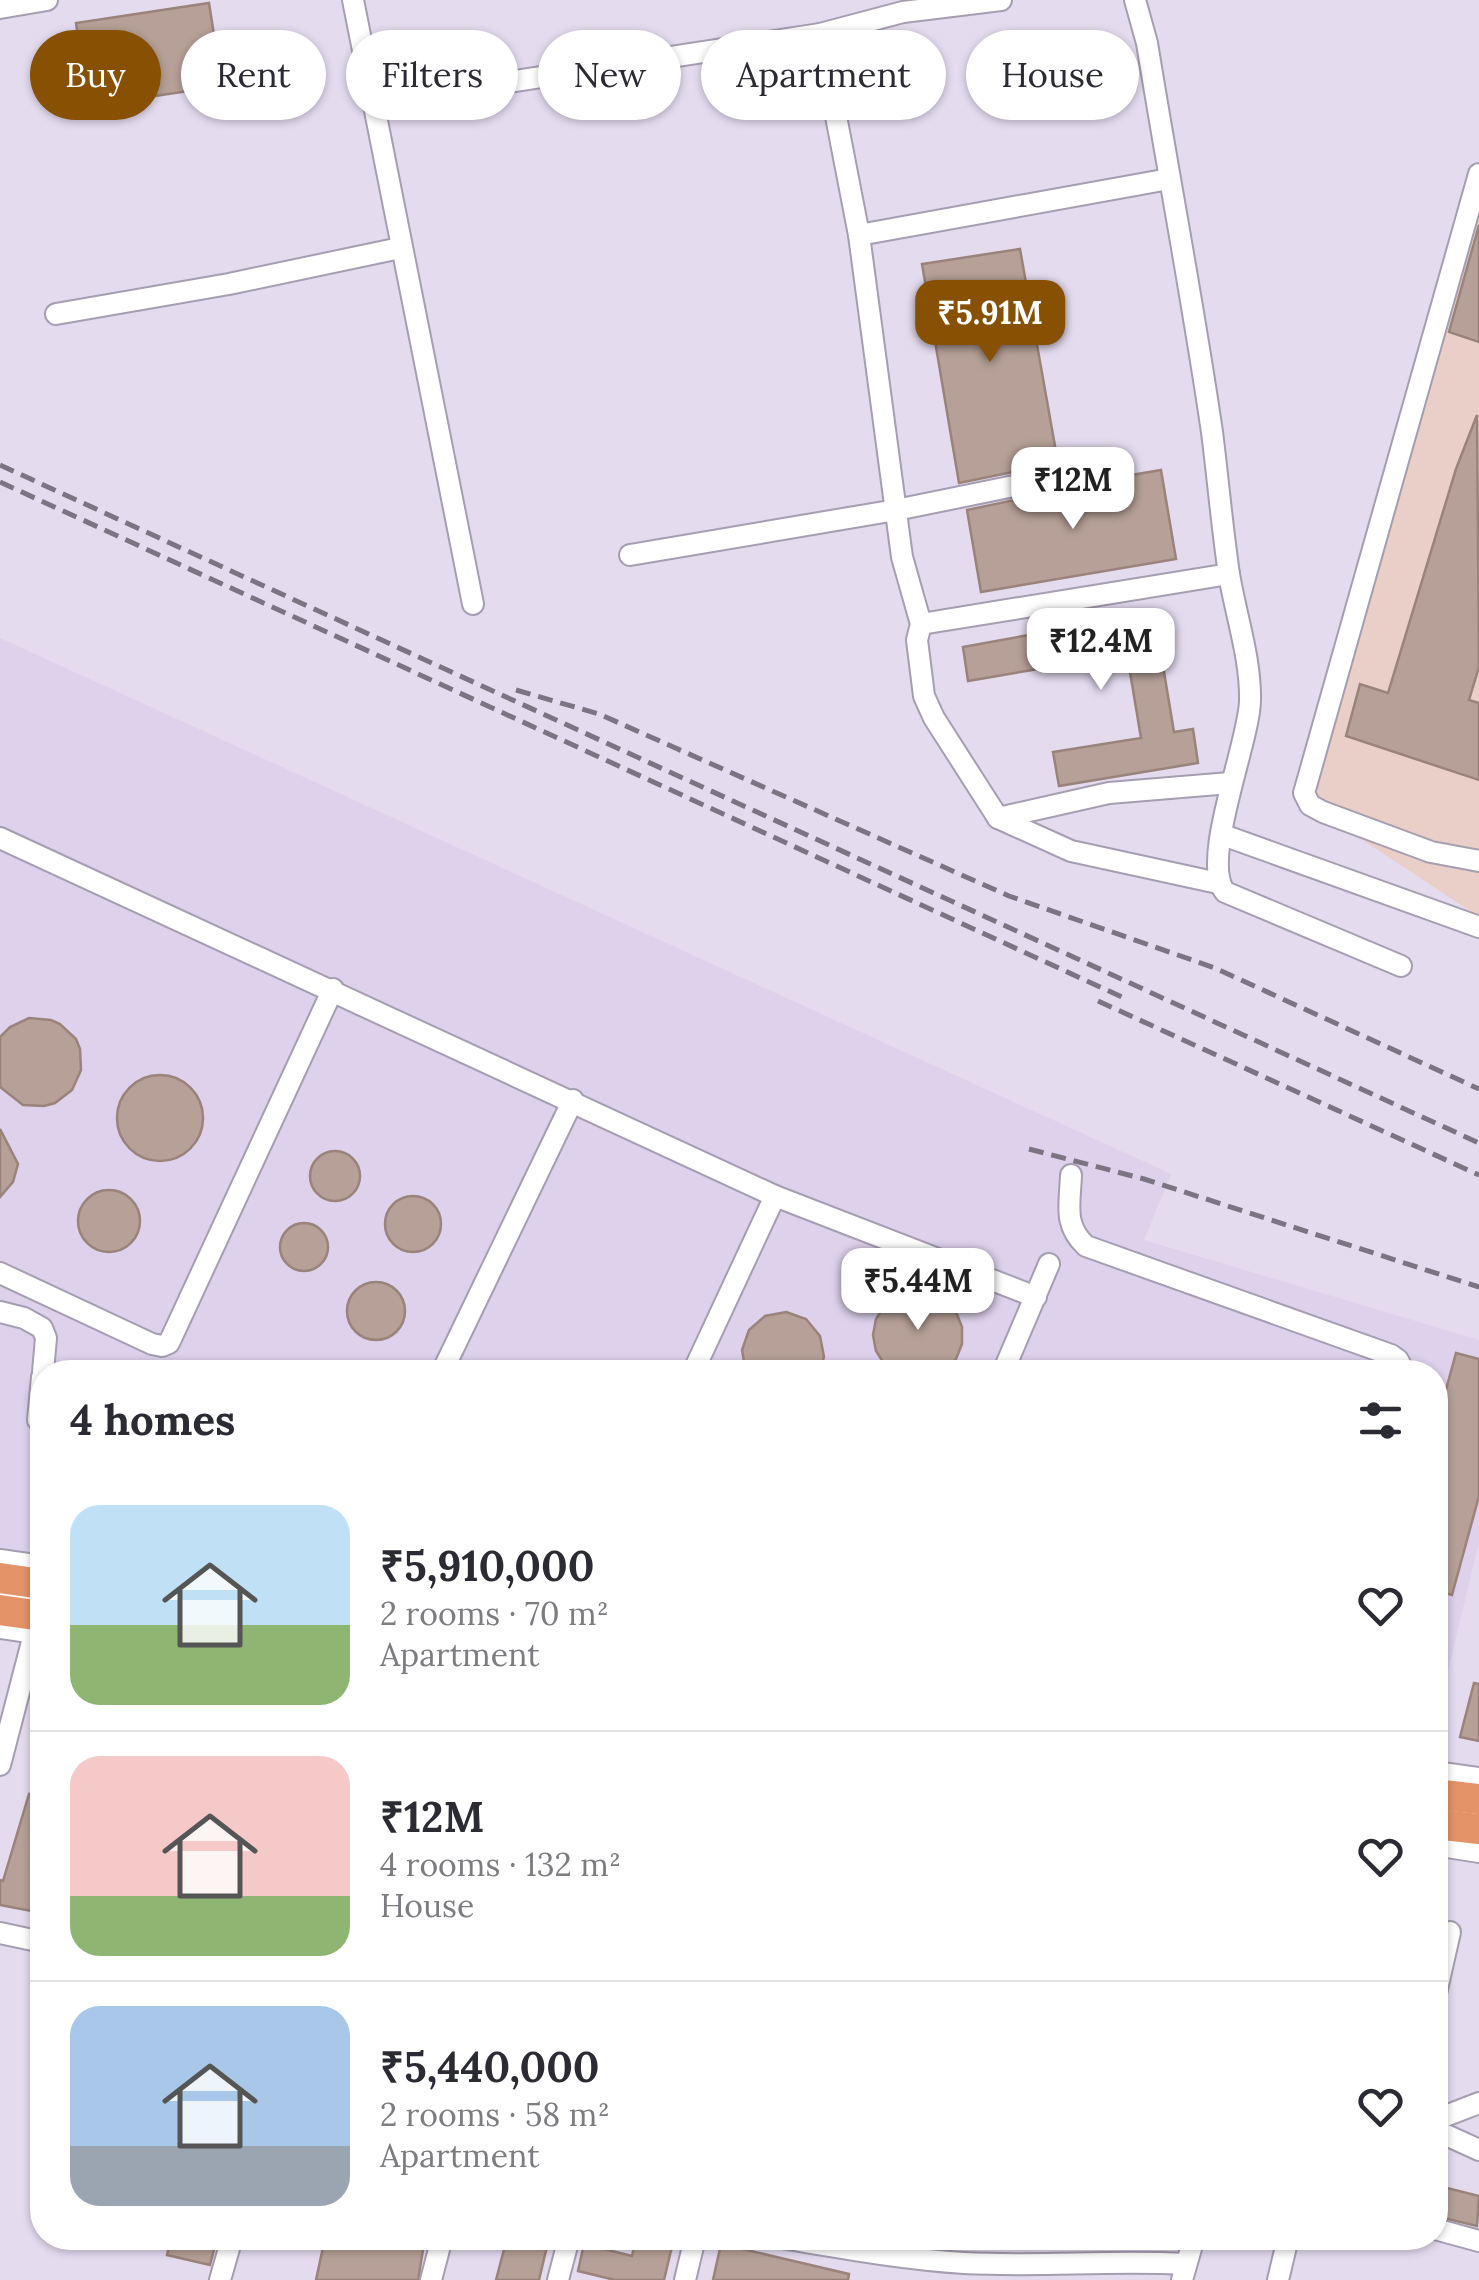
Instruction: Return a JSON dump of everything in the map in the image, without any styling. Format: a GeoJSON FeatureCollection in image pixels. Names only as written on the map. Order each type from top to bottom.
{"type":"FeatureCollection","features":[{"type":"Feature","properties":{"kind":"highway"},"geometry":{"type":"LineString","coordinates":[[0,1578],[30,1582]]}},
{"type":"Feature","properties":{"kind":"highway"},"geometry":{"type":"LineString","coordinates":[[0,1610],[30,1621]]}},
{"type":"Feature","properties":{"kind":"highway"},"geometry":{"type":"LineString","coordinates":[[1448,1795],[1479,1799]]}},
{"type":"Feature","properties":{"kind":"highway"},"geometry":{"type":"LineString","coordinates":[[1448,1825],[1479,1828]]}},
{"type":"Feature","properties":{"kind":"street"},"geometry":{"type":"LineString","coordinates":[[0,8],[47,0]]}},
{"type":"Feature","properties":{"kind":"street"},"geometry":{"type":"LineString","coordinates":[[353,0],[359,30]]}},
{"type":"Feature","properties":{"kind":"street"},"geometry":{"type":"LineString","coordinates":[[835,30],[904,12],[1001,0]]}},
{"type":"Feature","properties":{"kind":"street"},"geometry":{"type":"LineString","coordinates":[[1136,0],[1147,44],[1211,429],[1229,574],[1249,677],[1250,702],[1230,784],[1216,867],[1218,883],[1225,892],[1401,966]]}},
{"type":"Feature","properties":{"kind":"street"},"geometry":{"type":"LineString","coordinates":[[518,81],[701,52]]}},
{"type":"Feature","properties":{"kind":"street"},"geometry":{"type":"LineString","coordinates":[[376,120],[473,604]]}},
{"type":"Feature","properties":{"kind":"street"},"geometry":{"type":"LineString","coordinates":[[837,120],[860,235],[902,557],[921,624],[918,640],[924,696],[934,718],[998,818],[1071,851],[1218,883]]}},
{"type":"Feature","properties":{"kind":"street"},"geometry":{"type":"LineString","coordinates":[[1479,174],[1304,793],[1310,805],[1323,812],[1430,852],[1479,862]]}},
{"type":"Feature","properties":{"kind":"street"},"geometry":{"type":"LineString","coordinates":[[860,235],[1169,179]]}},
{"type":"Feature","properties":{"kind":"street"},"geometry":{"type":"LineString","coordinates":[[56,314],[229,284],[400,248]]}},
{"type":"Feature","properties":{"kind":"street"},"geometry":{"type":"LineString","coordinates":[[630,555],[896,510],[1063,476]]}},
{"type":"Feature","properties":{"kind":"street"},"geometry":{"type":"LineString","coordinates":[[921,624],[1229,574]]}},
{"type":"Feature","properties":{"kind":"street"},"geometry":{"type":"LineString","coordinates":[[998,818],[1109,793],[1230,784]]}},
{"type":"Feature","properties":{"kind":"street"},"geometry":{"type":"LineString","coordinates":[[1223,835],[1479,927]]}},
{"type":"Feature","properties":{"kind":"street"},"geometry":{"type":"LineString","coordinates":[[0,838],[774,1196],[1036,1297]]}},
{"type":"Feature","properties":{"kind":"street"},"geometry":{"type":"LineString","coordinates":[[0,1273],[152,1344],[169,1343],[333,990]]}},
{"type":"Feature","properties":{"kind":"street"},"geometry":{"type":"LineString","coordinates":[[448,1360],[573,1100]]}},
{"type":"Feature","properties":{"kind":"street"},"geometry":{"type":"LineString","coordinates":[[1071,1175],[1070,1226],[1086,1246],[1398,1360]]}},
{"type":"Feature","properties":{"kind":"street"},"geometry":{"type":"LineString","coordinates":[[699,1360],[774,1196]]}},
{"type":"Feature","properties":{"kind":"street"},"geometry":{"type":"LineString","coordinates":[[1008,1360],[1049,1264]]}},
{"type":"Feature","properties":{"kind":"street"},"geometry":{"type":"LineString","coordinates":[[0,1312],[42,1328],[46,1338],[44,1360]]}},
{"type":"Feature","properties":{"kind":"street"},"geometry":{"type":"LineString","coordinates":[[0,1560],[30,1564]]}},
{"type":"Feature","properties":{"kind":"street"},"geometry":{"type":"LineString","coordinates":[[0,1628],[30,1626]]}},
{"type":"Feature","properties":{"kind":"street"},"geometry":{"type":"LineString","coordinates":[[0,1766],[30,1660]]}},
{"type":"Feature","properties":{"kind":"street"},"geometry":{"type":"LineString","coordinates":[[1448,1774],[1479,1778]]}},
{"type":"Feature","properties":{"kind":"street"},"geometry":{"type":"LineString","coordinates":[[1448,1848],[1479,1852]]}},
{"type":"Feature","properties":{"kind":"street"},"geometry":{"type":"LineString","coordinates":[[0,1932],[30,1939]]}},
{"type":"Feature","properties":{"kind":"street"},"geometry":{"type":"LineString","coordinates":[[1448,1941],[1450,1932]]}},
{"type":"Feature","properties":{"kind":"street"},"geometry":{"type":"LineString","coordinates":[[1448,2115],[1479,2103]]}},
{"type":"Feature","properties":{"kind":"street"},"geometry":{"type":"LineString","coordinates":[[1448,2136],[1479,2150]]}},
{"type":"Feature","properties":{"kind":"street"},"geometry":{"type":"LineString","coordinates":[[1448,2232],[1479,2240]]}},
{"type":"Feature","properties":{"kind":"street"},"geometry":{"type":"LineString","coordinates":[[220,2280],[229,2250]]}},
{"type":"Feature","properties":{"kind":"street"},"geometry":{"type":"LineString","coordinates":[[431,2280],[439,2250]]}},
{"type":"Feature","properties":{"kind":"street"},"geometry":{"type":"LineString","coordinates":[[558,2280],[566,2250]]}},
{"type":"Feature","properties":{"kind":"street"},"geometry":{"type":"LineString","coordinates":[[685,2280],[692,2250]]}},
{"type":"Feature","properties":{"kind":"street"},"geometry":{"type":"LineString","coordinates":[[849,2250],[965,2263],[1114,2260],[1184,2272]]}},
{"type":"Feature","properties":{"kind":"street"},"geometry":{"type":"LineString","coordinates":[[1278,2280],[1285,2250]]}},
{"type":"Feature","properties":{"kind":"shaded area"},"geometry":{"type":"Polygon","coordinates":[[[1479,174],[1479,917],[1310,805],[1479,174]]]}},
{"type":"Feature","properties":{"kind":"shaded area"},"geometry":{"type":"Polygon","coordinates":[[[0,638],[1171,1174],[1144,1240],[1479,1340],[1479,1542],[1448,1670],[1448,1360],[30,1360],[30,1555],[0,1551],[0,638]]]}},
{"type":"Feature","properties":{"kind":"building"},"geometry":{"type":"Polygon","coordinates":[[[209,3],[213,30],[181,30],[181,92],[161,95],[161,30],[77,30],[76,23],[209,3]]]}},
{"type":"Feature","properties":{"kind":"building"},"geometry":{"type":"Polygon","coordinates":[[[1479,225],[1479,342],[1449,332],[1479,225]]]}},
{"type":"Feature","properties":{"kind":"building"},"geometry":{"type":"Polygon","coordinates":[[[1020,249],[1058,463],[959,483],[922,264],[1020,249]]]}},
{"type":"Feature","properties":{"kind":"building"},"geometry":{"type":"Polygon","coordinates":[[[1477,415],[1479,667],[1469,700],[1479,703],[1479,780],[1346,736],[1360,684],[1388,693],[1456,469],[1477,415]]]}},
{"type":"Feature","properties":{"kind":"building"},"geometry":{"type":"Polygon","coordinates":[[[1161,470],[1176,559],[981,592],[967,510],[1073,485],[1161,470]]]}},
{"type":"Feature","properties":{"kind":"building"},"geometry":{"type":"Polygon","coordinates":[[[1154,612],[1174,732],[1193,729],[1198,763],[1059,786],[1053,752],[1141,738],[1127,654],[968,681],[963,647],[1154,612]]]}},
{"type":"Feature","properties":{"kind":"building"},"geometry":{"type":"Polygon","coordinates":[[[29,1018],[60,1024],[76,1039],[80,1049],[81,1070],[72,1090],[44,1106],[23,1105],[0,1087],[0,1037],[29,1018]]]}},
{"type":"Feature","properties":{"kind":"building"},"geometry":{"type":"Polygon","coordinates":[[[160,1075],[184,1082],[196,1094],[203,1118],[196,1142],[184,1154],[160,1161],[136,1154],[124,1142],[117,1118],[124,1094],[136,1082],[160,1075]]]}},
{"type":"Feature","properties":{"kind":"building"},"geometry":{"type":"Polygon","coordinates":[[[0,1129],[18,1164],[13,1182],[0,1197],[0,1129]]]}},
{"type":"Feature","properties":{"kind":"building"},"geometry":{"type":"Polygon","coordinates":[[[335,1151],[353,1158],[360,1176],[353,1194],[335,1201],[317,1194],[310,1176],[317,1158],[335,1151]]]}},
{"type":"Feature","properties":{"kind":"building"},"geometry":{"type":"Polygon","coordinates":[[[109,1190],[131,1199],[140,1221],[131,1243],[109,1252],[87,1243],[78,1221],[87,1199],[109,1190]]]}},
{"type":"Feature","properties":{"kind":"building"},"geometry":{"type":"Polygon","coordinates":[[[413,1196],[433,1204],[441,1224],[433,1244],[413,1252],[393,1244],[385,1224],[393,1204],[413,1196]]]}},
{"type":"Feature","properties":{"kind":"building"},"geometry":{"type":"Polygon","coordinates":[[[304,1223],[321,1230],[328,1247],[321,1264],[304,1271],[287,1264],[280,1247],[287,1230],[304,1223]]]}},
{"type":"Feature","properties":{"kind":"building"},"geometry":{"type":"Polygon","coordinates":[[[376,1282],[396,1291],[405,1311],[396,1331],[376,1340],[356,1331],[347,1311],[356,1291],[376,1282]]]}},
{"type":"Feature","properties":{"kind":"building"},"geometry":{"type":"Polygon","coordinates":[[[931,1292],[956,1312],[962,1327],[962,1344],[955,1360],[882,1360],[873,1335],[876,1319],[898,1295],[931,1292]]]}},
{"type":"Feature","properties":{"kind":"building"},"geometry":{"type":"Polygon","coordinates":[[[786,1312],[806,1319],[820,1336],[823,1360],[744,1360],[742,1350],[749,1330],[765,1316],[786,1312]]]}},
{"type":"Feature","properties":{"kind":"building"},"geometry":{"type":"Polygon","coordinates":[[[1456,1353],[1479,1359],[1479,1496],[1452,1595],[1448,1594],[1448,1382],[1456,1353]]]}},
{"type":"Feature","properties":{"kind":"building"},"geometry":{"type":"Polygon","coordinates":[[[1474,1683],[1479,1684],[1479,1741],[1460,1737],[1474,1683]]]}},
{"type":"Feature","properties":{"kind":"building"},"geometry":{"type":"Polygon","coordinates":[[[29,1794],[30,1911],[0,1905],[0,1880],[3,1881],[29,1794]]]}},
{"type":"Feature","properties":{"kind":"building"},"geometry":{"type":"Polygon","coordinates":[[[1448,2188],[1479,2196],[1477,2226],[1448,2219],[1448,2188]]]}},
{"type":"Feature","properties":{"kind":"building"},"geometry":{"type":"Polygon","coordinates":[[[168,2250],[214,2250],[210,2265],[167,2255],[168,2250]]]}},
{"type":"Feature","properties":{"kind":"building"},"geometry":{"type":"Polygon","coordinates":[[[322,2250],[423,2250],[418,2280],[316,2280],[322,2250]]]}},
{"type":"Feature","properties":{"kind":"building"},"geometry":{"type":"Polygon","coordinates":[[[504,2250],[546,2250],[539,2280],[496,2280],[504,2250]]]}},
{"type":"Feature","properties":{"kind":"building"},"geometry":{"type":"Polygon","coordinates":[[[583,2250],[608,2250],[632,2256],[633,2250],[671,2250],[664,2280],[615,2280],[578,2271],[583,2250]]]}},
{"type":"Feature","properties":{"kind":"building"},"geometry":{"type":"Polygon","coordinates":[[[720,2250],[747,2250],[849,2274],[848,2280],[713,2280],[720,2250]]]}},
{"type":"Feature","properties":{"kind":"railway"},"geometry":{"type":"LineString","coordinates":[[0,465],[1479,1143]]}},
{"type":"Feature","properties":{"kind":"railway"},"geometry":{"type":"LineString","coordinates":[[0,482],[1124,998]]}},
{"type":"Feature","properties":{"kind":"railway"},"geometry":{"type":"LineString","coordinates":[[516,690],[599,714],[1009,896],[1215,968],[1479,1089]]}},
{"type":"Feature","properties":{"kind":"railway"},"geometry":{"type":"LineString","coordinates":[[1098,1001],[1479,1175]]}},
{"type":"Feature","properties":{"kind":"railway"},"geometry":{"type":"LineString","coordinates":[[1029,1149],[1144,1179],[1479,1287]]}}]}
